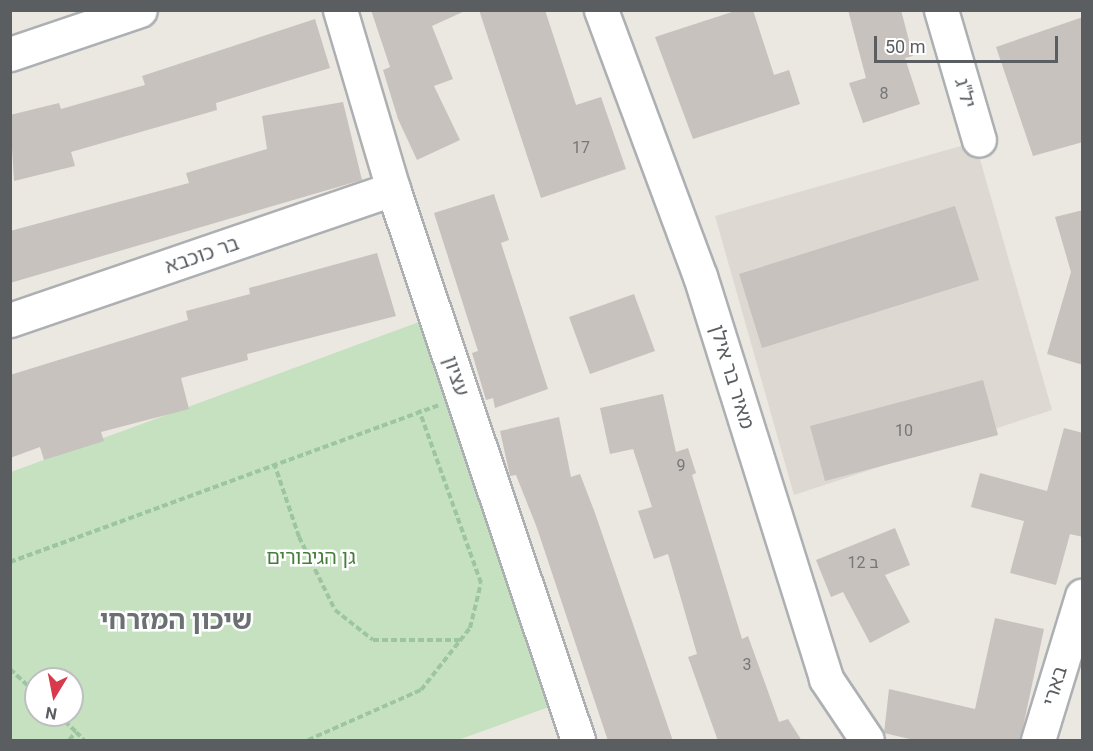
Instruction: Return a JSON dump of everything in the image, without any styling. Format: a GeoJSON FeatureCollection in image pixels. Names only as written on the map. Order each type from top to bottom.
{"type":"FeatureCollection","features":[{"type":"Feature","properties":{"kind":"street"},"geometry":{"type":"LineString","coordinates":[[10,54],[140,10]]}},
{"type":"Feature","properties":{"kind":"street","name":"עציון"},"geometry":{"type":"LineString","coordinates":[[340,10],[393,189],[578,741]]}},
{"type":"Feature","properties":{"kind":"street","name":"מאיר בר אילן"},"geometry":{"type":"LineString","coordinates":[[601,10],[700,276],[826,679],[867,741]]}},
{"type":"Feature","properties":{"kind":"street","name":"יל\"ג"},"geometry":{"type":"LineString","coordinates":[[941,10],[979,140]]}},
{"type":"Feature","properties":{"kind":"street","name":"בר כוכבא"},"geometry":{"type":"LineString","coordinates":[[10,320],[393,189]]}},
{"type":"Feature","properties":{"kind":"street","name":"בארי"},"geometry":{"type":"LineString","coordinates":[[1038,741],[1083,596]]}},
{"type":"Feature","properties":{"kind":"path"},"geometry":{"type":"LineString","coordinates":[[10,562],[419,410],[463,399]]}},
{"type":"Feature","properties":{"kind":"path"},"geometry":{"type":"LineString","coordinates":[[308,741],[421,690],[470,628],[481,583],[419,410]]}},
{"type":"Feature","properties":{"kind":"path"},"geometry":{"type":"LineString","coordinates":[[274,464],[299,537],[335,610],[374,640],[460,640]]}},
{"type":"Feature","properties":{"kind":"path"},"geometry":{"type":"LineString","coordinates":[[10,669],[24,682]]}},
{"type":"Feature","properties":{"kind":"path"},"geometry":{"type":"LineString","coordinates":[[71,727],[84,741]]}},
{"type":"Feature","properties":{"kind":"path"},"geometry":{"type":"LineString","coordinates":[[69,741],[76,732]]}},
{"type":"Feature","properties":{"kind":"shaded area"},"geometry":{"type":"Polygon","coordinates":[[[975,142],[1052,410],[794,495],[715,216],[975,142]]]}},
{"type":"Feature","properties":{"kind":"green space","name":"גן הגיבורים"},"geometry":{"type":"Polygon","coordinates":[[[419,322],[560,703],[458,740],[11,740],[11,472],[419,322]]]}},
{"type":"Feature","properties":{"kind":"building"},"geometry":{"type":"Polygon","coordinates":[[[371,10],[467,10],[432,26],[453,79],[434,86],[460,140],[417,160],[398,119],[383,70],[390,67],[371,10]]]}},
{"type":"Feature","properties":{"kind":"building"},"geometry":{"type":"Polygon","coordinates":[[[479,10],[545,10],[576,105],[601,97],[626,169],[541,198],[479,10]]]}},
{"type":"Feature","properties":{"kind":"building"},"geometry":{"type":"Polygon","coordinates":[[[738,10],[753,10],[774,75],[789,70],[800,104],[693,139],[655,37],[738,10]]]}},
{"type":"Feature","properties":{"kind":"building"},"geometry":{"type":"Polygon","coordinates":[[[848,10],[901,10],[913,56],[905,58],[920,104],[863,123],[849,83],[866,78],[848,10]]]}},
{"type":"Feature","properties":{"kind":"building"},"geometry":{"type":"Polygon","coordinates":[[[1083,17],[1083,142],[1033,156],[996,47],[1083,17]]]}},
{"type":"Feature","properties":{"kind":"building"},"geometry":{"type":"Polygon","coordinates":[[[315,19],[330,68],[216,103],[217,110],[71,152],[75,166],[14,181],[10,115],[59,103],[61,109],[145,85],[142,76],[315,19]]]}},
{"type":"Feature","properties":{"kind":"building"},"geometry":{"type":"Polygon","coordinates":[[[343,102],[362,180],[10,283],[10,231],[189,183],[186,173],[267,149],[262,116],[343,102]]]}},
{"type":"Feature","properties":{"kind":"building"},"geometry":{"type":"Polygon","coordinates":[[[494,194],[509,240],[501,243],[548,389],[495,408],[493,398],[486,400],[472,353],[478,351],[434,213],[494,194]]]}},
{"type":"Feature","properties":{"kind":"building"},"geometry":{"type":"Polygon","coordinates":[[[955,206],[979,280],[762,348],[739,274],[955,206]]]}},
{"type":"Feature","properties":{"kind":"building"},"geometry":{"type":"Polygon","coordinates":[[[1083,210],[1083,365],[1047,354],[1071,272],[1055,217],[1083,210]]]}},
{"type":"Feature","properties":{"kind":"building"},"geometry":{"type":"Polygon","coordinates":[[[377,253],[396,316],[247,354],[248,360],[181,378],[189,409],[101,432],[104,441],[44,460],[40,447],[10,458],[10,375],[188,320],[186,311],[250,294],[249,288],[377,253]]]}},
{"type":"Feature","properties":{"kind":"building"},"geometry":{"type":"Polygon","coordinates":[[[634,294],[655,351],[590,374],[569,317],[634,294]]]}},
{"type":"Feature","properties":{"kind":"building"},"geometry":{"type":"Polygon","coordinates":[[[983,380],[998,435],[825,481],[810,426],[983,380]]]}},
{"type":"Feature","properties":{"kind":"building"},"geometry":{"type":"Polygon","coordinates":[[[663,394],[676,452],[688,448],[696,473],[692,475],[742,639],[748,636],[779,722],[788,719],[802,741],[718,741],[688,657],[697,654],[668,554],[654,559],[638,511],[652,507],[633,449],[610,454],[600,408],[663,394]]]}},
{"type":"Feature","properties":{"kind":"building"},"geometry":{"type":"Polygon","coordinates":[[[559,417],[571,477],[580,474],[673,741],[608,741],[537,528],[516,475],[510,476],[500,431],[559,417]]]}},
{"type":"Feature","properties":{"kind":"building"},"geometry":{"type":"Polygon","coordinates":[[[1064,428],[1083,433],[1083,537],[1070,534],[1056,585],[1010,573],[1024,521],[971,507],[980,473],[1047,491],[1064,428]]]}},
{"type":"Feature","properties":{"kind":"building"},"geometry":{"type":"Polygon","coordinates":[[[895,528],[910,565],[885,575],[910,622],[870,643],[843,592],[831,597],[816,560],[895,528]]]}},
{"type":"Feature","properties":{"kind":"building"},"geometry":{"type":"Polygon","coordinates":[[[995,618],[1044,629],[1020,741],[918,741],[884,733],[889,689],[975,709],[995,618]]]}},
{"type":"Feature","properties":{"kind":"district","name":"שיכון המזרחי"},"geometry":{"type":"Point","coordinates":[176,621]}}]}
